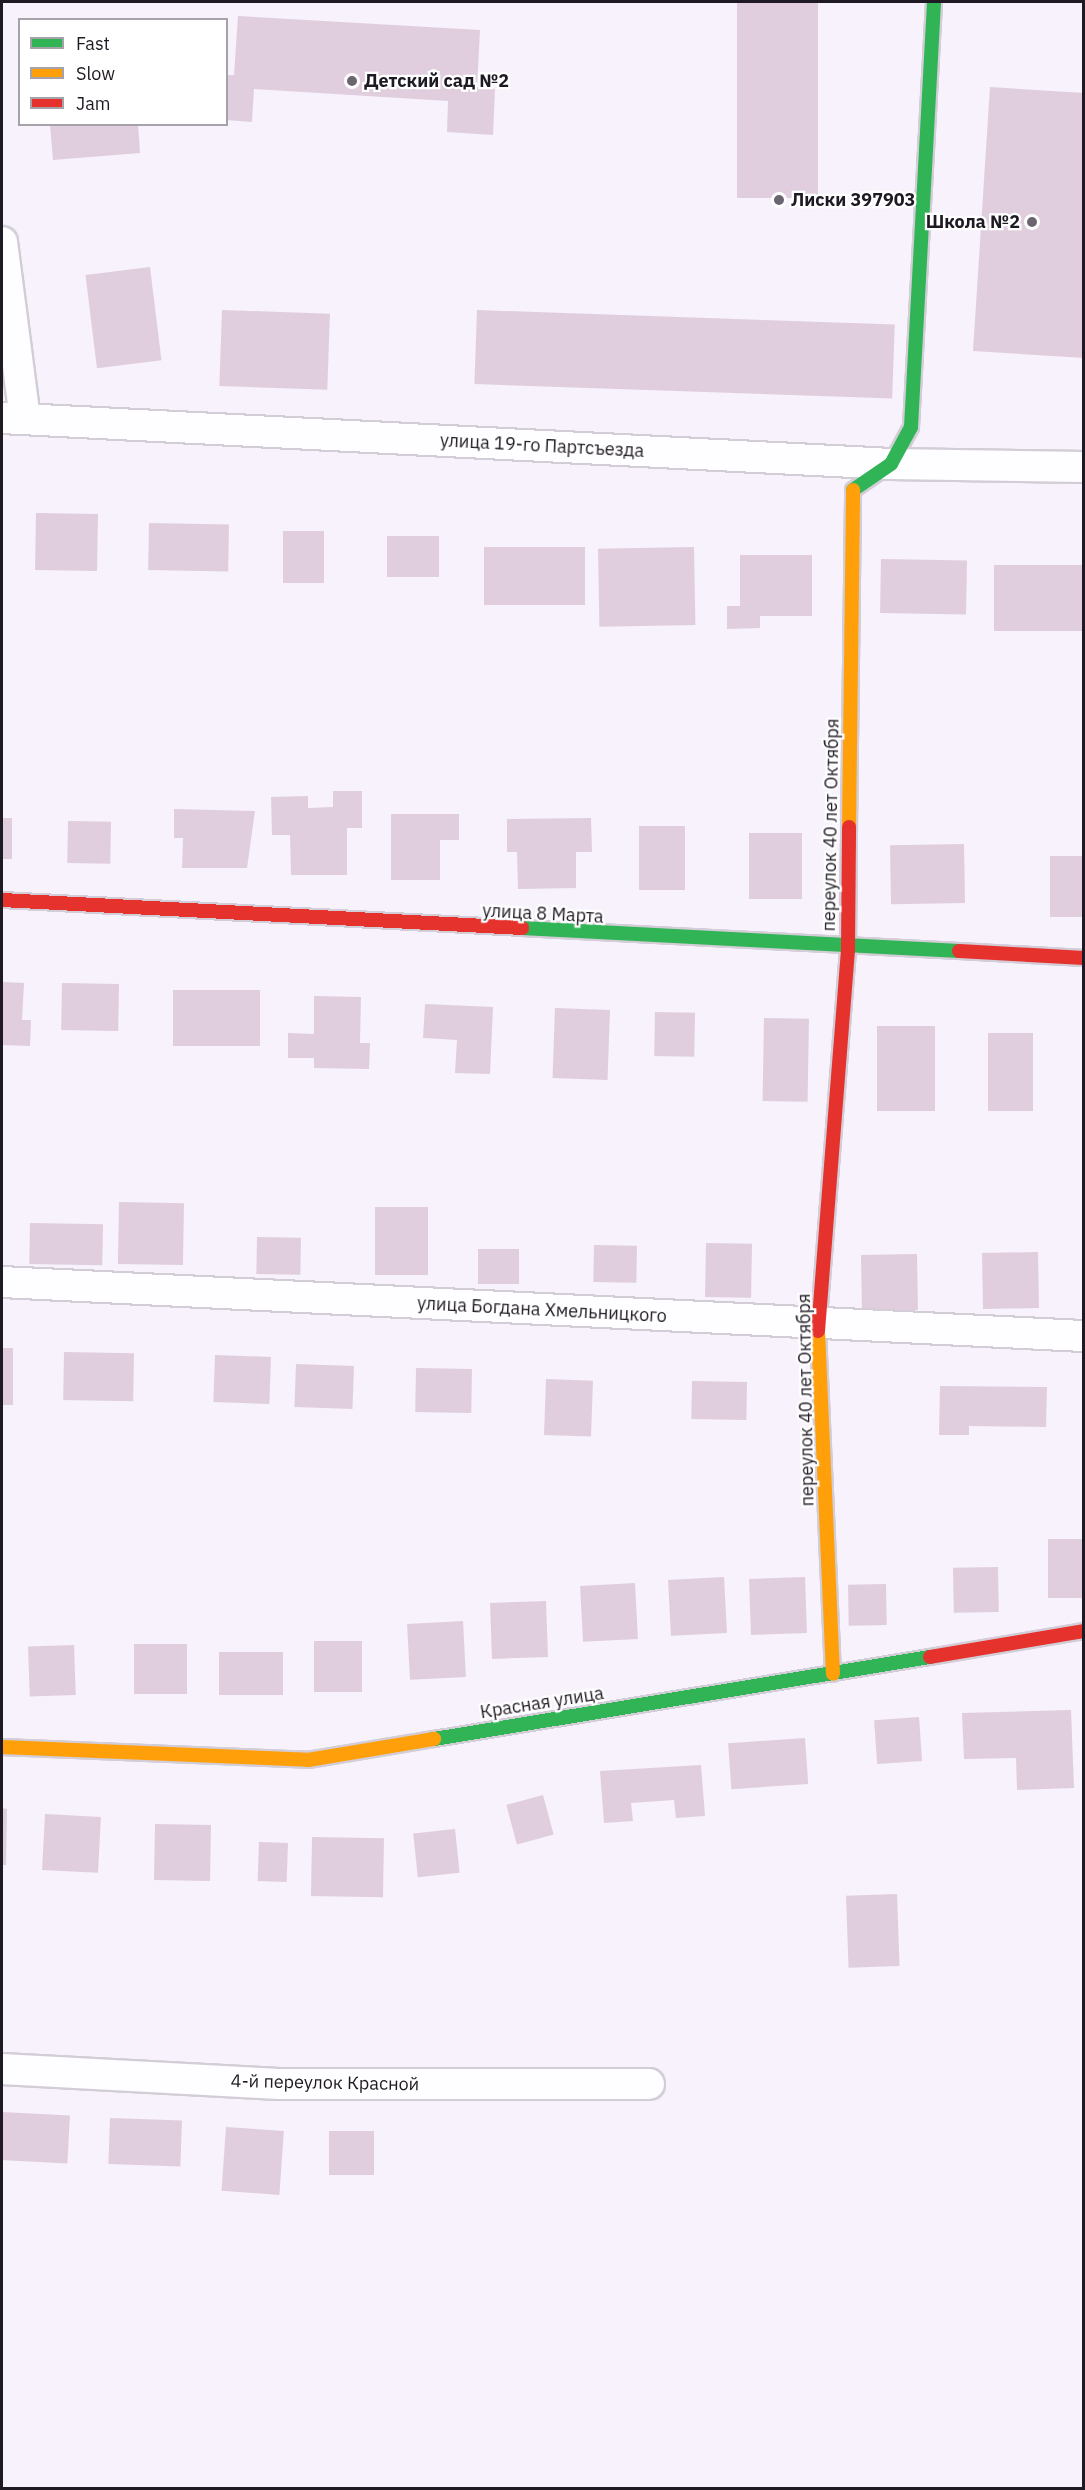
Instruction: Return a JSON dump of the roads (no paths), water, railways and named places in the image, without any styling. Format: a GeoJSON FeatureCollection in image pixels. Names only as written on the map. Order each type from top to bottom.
{"type":"FeatureCollection","features":[{"type":"Feature","properties":{"kind":"street","name":"переулок 40 лет Октября"},"geometry":{"type":"LineString","coordinates":[[832,1674],[818,1324],[848,949],[853,488],[891,464],[911,427],[934,2]]}},
{"type":"Feature","properties":{"kind":"street"},"geometry":{"type":"LineString","coordinates":[[2,242],[13,418]]}},
{"type":"Feature","properties":{"kind":"street","name":"улица 19-го Партсъезда"},"geometry":{"type":"LineString","coordinates":[[13,418],[891,464],[1083,467]]}},
{"type":"Feature","properties":{"kind":"street","name":"улица 8 Марта"},"geometry":{"type":"LineString","coordinates":[[2,900],[848,949],[1083,958]]}},
{"type":"Feature","properties":{"kind":"street","name":"улица Богдана Хмельницкого"},"geometry":{"type":"LineString","coordinates":[[2,1282],[1083,1336]]}},
{"type":"Feature","properties":{"kind":"street","name":"Красная улица"},"geometry":{"type":"LineString","coordinates":[[2,1747],[308,1760],[1083,1631]]}},
{"type":"Feature","properties":{"kind":"street","name":"4-й переулок Красной"},"geometry":{"type":"LineString","coordinates":[[2,2069],[279,2084],[649,2084]]}},
{"type":"Feature","properties":{"kind":"place","name":"Детский сад №2"},"geometry":{"type":"Point","coordinates":[352,81]}},
{"type":"Feature","properties":{"kind":"place","name":"Лиски 397903"},"geometry":{"type":"Point","coordinates":[779,200]}},
{"type":"Feature","properties":{"kind":"place","name":"Школа №2"},"geometry":{"type":"Point","coordinates":[1032,222]}}]}
